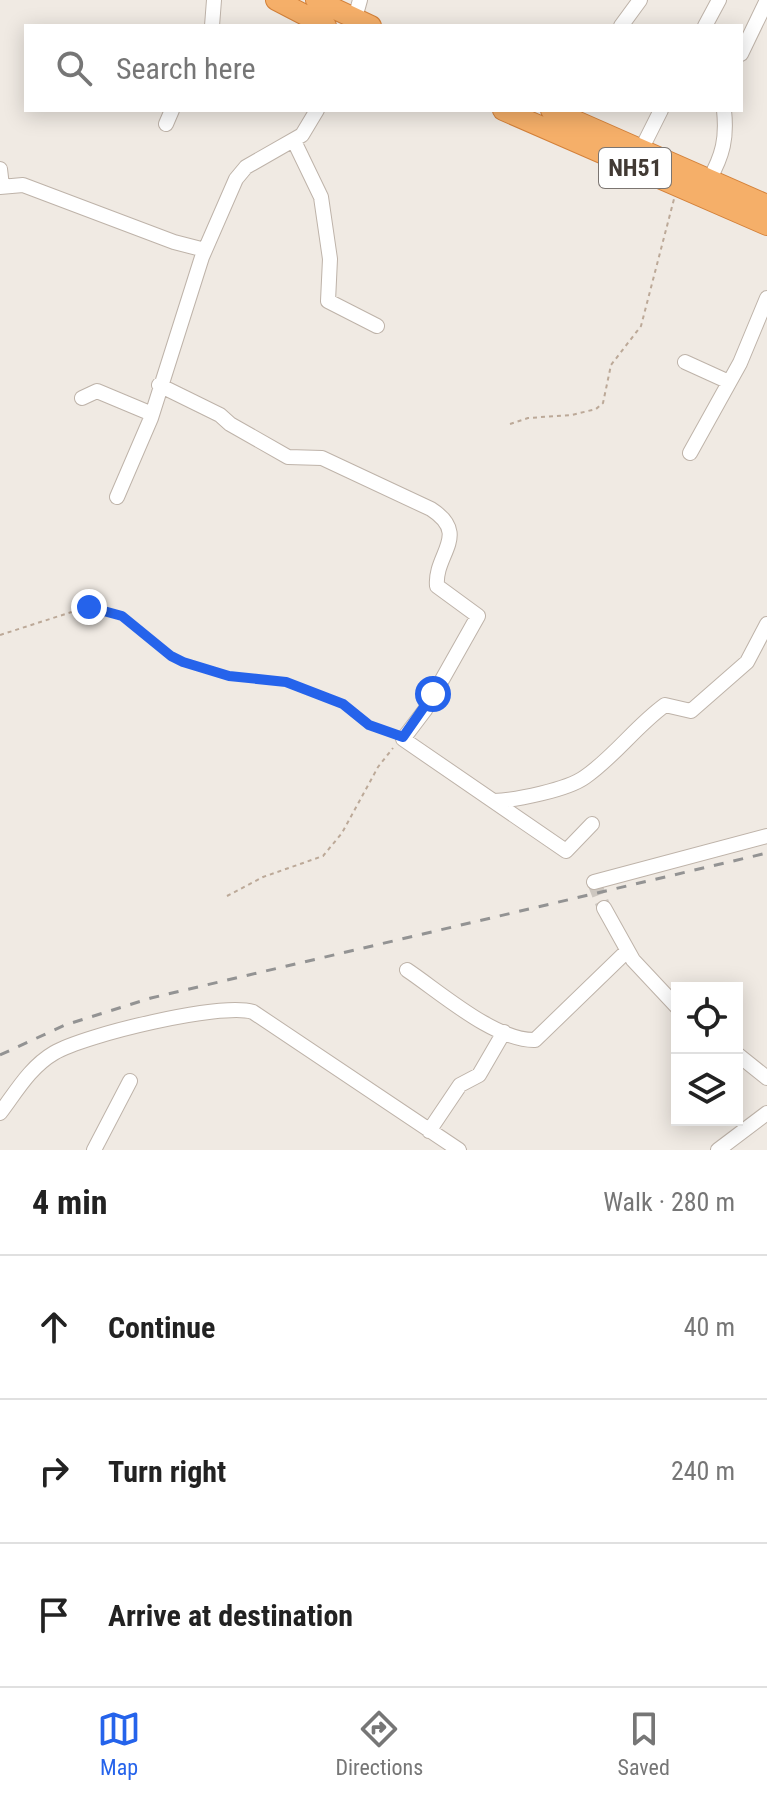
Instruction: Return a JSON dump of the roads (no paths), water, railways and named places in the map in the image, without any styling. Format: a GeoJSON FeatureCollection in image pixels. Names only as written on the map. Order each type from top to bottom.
{"type":"FeatureCollection","features":[{"type":"Feature","properties":{"kind":"highway"},"geometry":{"type":"LineString","coordinates":[[276,0],[322,24]]}},
{"type":"Feature","properties":{"kind":"highway"},"geometry":{"type":"LineString","coordinates":[[316,0],[362,15]]}},
{"type":"Feature","properties":{"kind":"highway","name":"NH51"},"geometry":{"type":"LineString","coordinates":[[509,112],[641,150],[767,205]]}},
{"type":"Feature","properties":{"kind":"highway","name":"NH51"},"geometry":{"type":"LineString","coordinates":[[556,112],[585,136],[678,186],[767,225]]}},
{"type":"Feature","properties":{"kind":"street"},"geometry":{"type":"LineString","coordinates":[[212,24],[214,0]]}},
{"type":"Feature","properties":{"kind":"street"},"geometry":{"type":"LineString","coordinates":[[622,24],[640,0]]}},
{"type":"Feature","properties":{"kind":"street"},"geometry":{"type":"LineString","coordinates":[[706,24],[719,0]]}},
{"type":"Feature","properties":{"kind":"street"},"geometry":{"type":"LineString","coordinates":[[743,50],[766,1]]}},
{"type":"Feature","properties":{"kind":"street"},"geometry":{"type":"LineString","coordinates":[[117,497],[152,414],[205,250],[241,171],[294,141],[307,129],[316,112]]}},
{"type":"Feature","properties":{"kind":"street"},"geometry":{"type":"LineString","coordinates":[[641,150],[660,112]]}},
{"type":"Feature","properties":{"kind":"street"},"geometry":{"type":"LineString","coordinates":[[709,180],[724,147],[727,126],[724,112]]}},
{"type":"Feature","properties":{"kind":"street"},"geometry":{"type":"LineString","coordinates":[[294,141],[321,197],[330,259],[328,301],[377,326]]}},
{"type":"Feature","properties":{"kind":"street"},"geometry":{"type":"LineString","coordinates":[[0,169],[1,187],[23,185],[174,242],[205,250]]}},
{"type":"Feature","properties":{"kind":"street"},"geometry":{"type":"LineString","coordinates":[[690,453],[729,382],[767,298]]}},
{"type":"Feature","properties":{"kind":"street"},"geometry":{"type":"LineString","coordinates":[[685,362],[729,382]]}},
{"type":"Feature","properties":{"kind":"street"},"geometry":{"type":"LineString","coordinates":[[159,385],[220,415],[285,456],[322,458],[431,509],[445,519],[451,537],[437,586],[478,616],[425,710],[403,738],[566,851],[592,824]]}},
{"type":"Feature","properties":{"kind":"street"},"geometry":{"type":"LineString","coordinates":[[82,398],[97,391],[152,414]]}},
{"type":"Feature","properties":{"kind":"street"},"geometry":{"type":"LineString","coordinates":[[494,801],[512,800],[583,779],[640,723],[665,705],[691,711],[747,662],[767,624]]}},
{"type":"Feature","properties":{"kind":"street"},"geometry":{"type":"LineString","coordinates":[[594,882],[767,836]]}},
{"type":"Feature","properties":{"kind":"street"},"geometry":{"type":"LineString","coordinates":[[604,908],[627,951],[671,1000]]}},
{"type":"Feature","properties":{"kind":"street"},"geometry":{"type":"LineString","coordinates":[[407,970],[504,1032],[523,1040],[539,1039],[627,951]]}},
{"type":"Feature","properties":{"kind":"street"},"geometry":{"type":"LineString","coordinates":[[0,1113],[31,1072],[65,1047],[177,1016],[241,1009],[253,1012],[348,1073],[459,1150]]}},
{"type":"Feature","properties":{"kind":"street"},"geometry":{"type":"LineString","coordinates":[[429,1131],[460,1085],[479,1075],[504,1032]]}},
{"type":"Feature","properties":{"kind":"street"},"geometry":{"type":"LineString","coordinates":[[743,1059],[767,1078]]}},
{"type":"Feature","properties":{"kind":"street"},"geometry":{"type":"LineString","coordinates":[[94,1150],[130,1081]]}},
{"type":"Feature","properties":{"kind":"street"},"geometry":{"type":"LineString","coordinates":[[743,1124],[767,1113]]}},
{"type":"Feature","properties":{"kind":"street"},"geometry":{"type":"LineString","coordinates":[[718,1150],[739,1126]]}},
{"type":"Feature","properties":{"kind":"tunnel"},"geometry":{"type":"LineString","coordinates":[[594,882],[604,908]]}},
{"type":"Feature","properties":{"kind":"railway"},"geometry":{"type":"LineString","coordinates":[[0,1055],[65,1025],[151,998],[767,853]]}}]}
